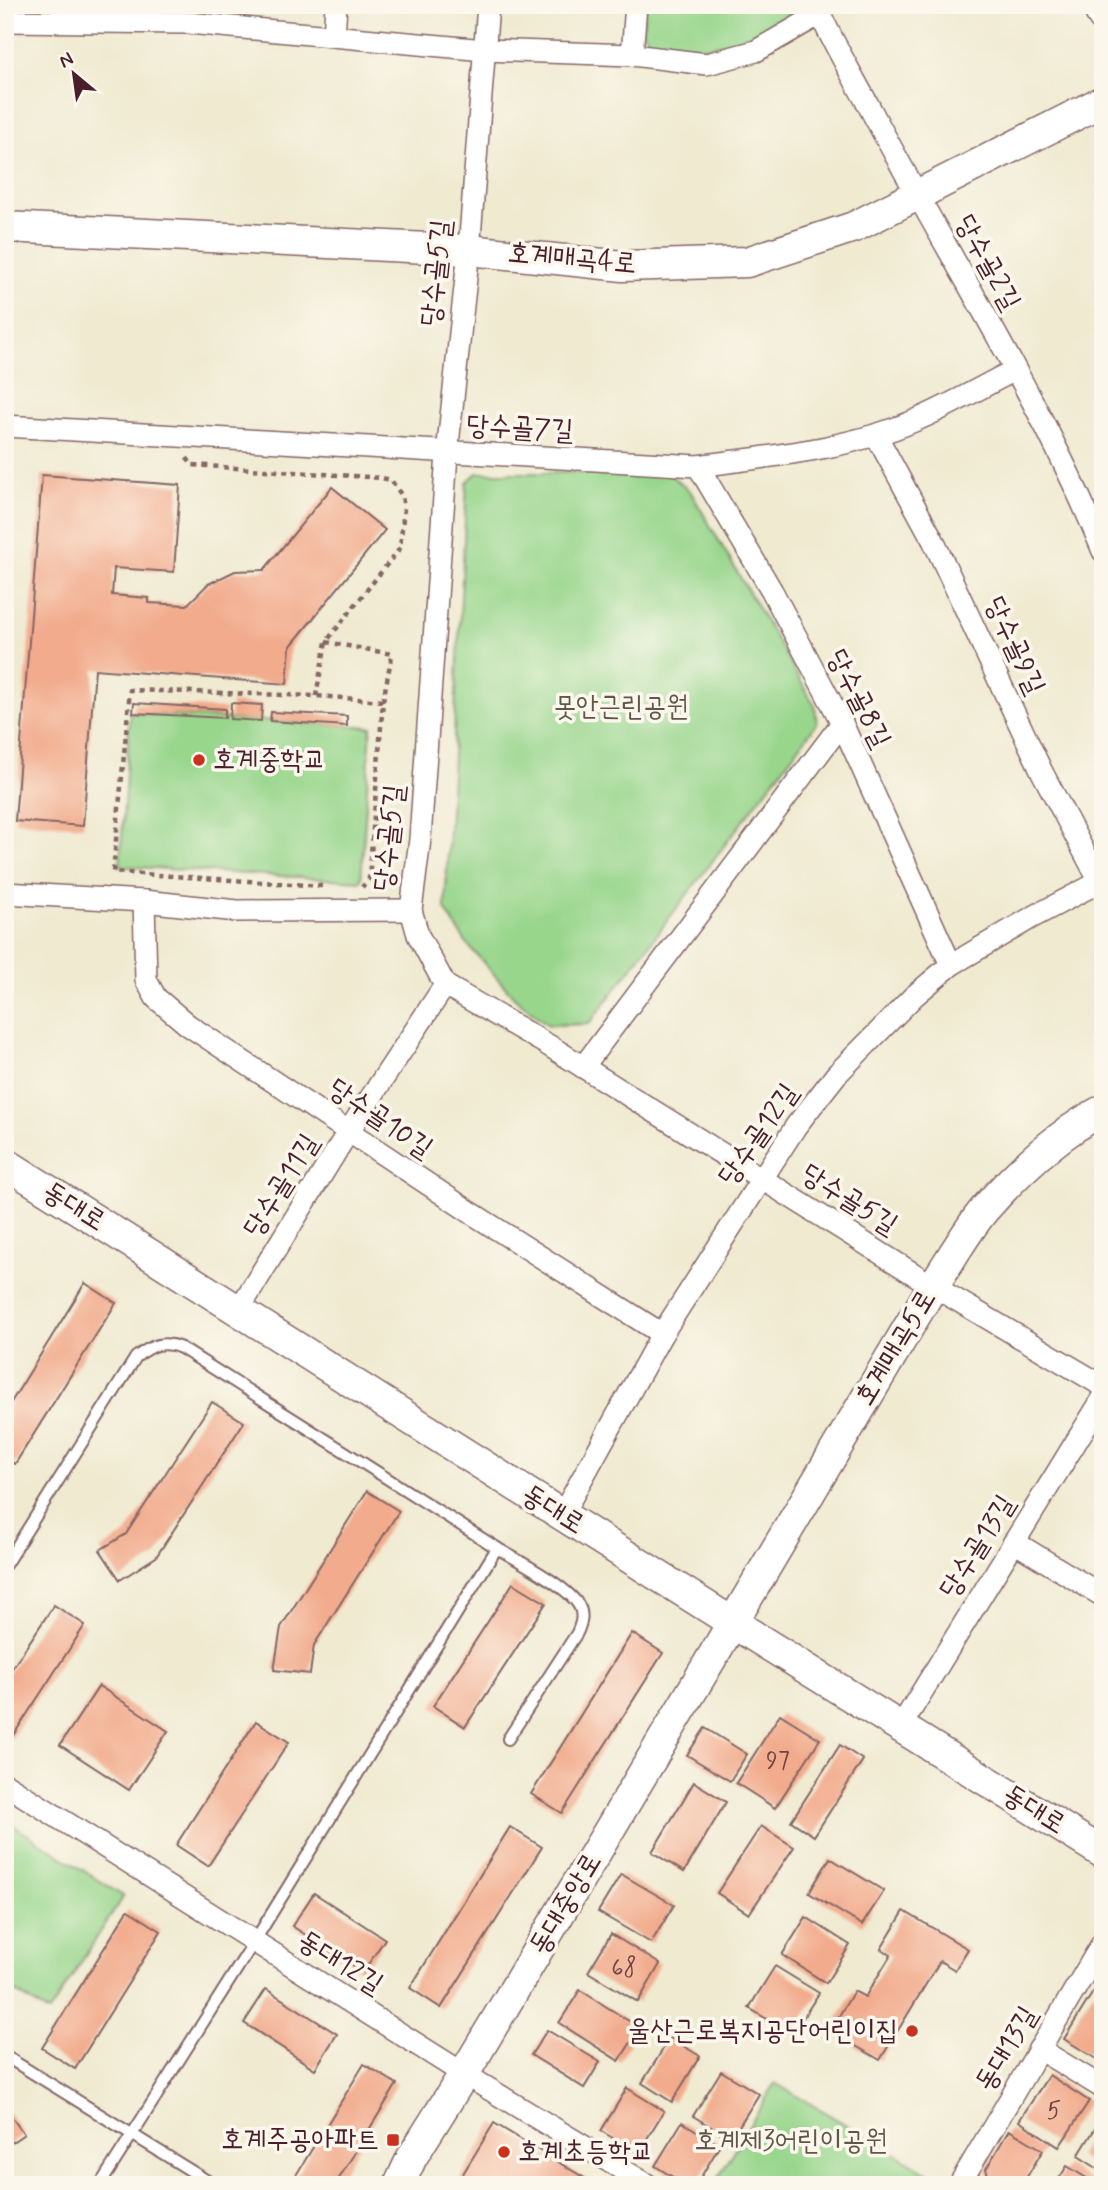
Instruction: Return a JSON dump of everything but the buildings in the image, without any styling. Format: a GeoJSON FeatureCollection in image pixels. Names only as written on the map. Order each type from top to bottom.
{"type":"FeatureCollection","features":[{"type":"Feature","properties":{"kind":"street"},"geometry":{"type":"LineString","coordinates":[[334,36],[336,5]]}},
{"type":"Feature","properties":{"kind":"street","name":"당수골5길"},"geometry":{"type":"LineString","coordinates":[[488,5],[468,250],[447,454],[420,839],[411,910],[418,935],[445,985],[583,1067],[933,1286],[1103,1386]]}},
{"type":"Feature","properties":{"kind":"street"},"geometry":{"type":"LineString","coordinates":[[632,55],[636,5]]}},
{"type":"Feature","properties":{"kind":"street"},"geometry":{"type":"LineString","coordinates":[[1097,5],[1103,17]]}},
{"type":"Feature","properties":{"kind":"street"},"geometry":{"type":"LineString","coordinates":[[5,21],[189,14],[334,36],[485,50],[632,55],[707,64],[756,51],[818,10]]}},
{"type":"Feature","properties":{"kind":"street","name":"당수골2길"},"geometry":{"type":"LineString","coordinates":[[818,10],[916,196],[1015,370],[1083,502],[1103,551]]}},
{"type":"Feature","properties":{"kind":"street","name":"호계매곡4로"},"geometry":{"type":"LineString","coordinates":[[5,228],[468,250],[622,266],[747,262],[855,227],[1103,101]]}},
{"type":"Feature","properties":{"kind":"street","name":"당수골7길"},"geometry":{"type":"LineString","coordinates":[[5,426],[447,454],[698,466],[801,452],[876,435],[914,421],[1015,370]]}},
{"type":"Feature","properties":{"kind":"street","name":"당수골9길"},"geometry":{"type":"LineString","coordinates":[[876,435],[933,540],[1042,772],[1101,881]]}},
{"type":"Feature","properties":{"kind":"street","name":"당수골8길"},"geometry":{"type":"LineString","coordinates":[[698,466],[772,592],[842,723],[951,965]]}},
{"type":"Feature","properties":{"kind":"street"},"geometry":{"type":"LineString","coordinates":[[583,1067],[842,723]]}},
{"type":"Feature","properties":{"kind":"street","name":"당수골12길"},"geometry":{"type":"LineString","coordinates":[[562,1515],[662,1334],[796,1126],[836,1075],[914,996],[951,965],[1101,881]]}},
{"type":"Feature","properties":{"kind":"street"},"geometry":{"type":"LineString","coordinates":[[5,893],[144,901],[237,911],[411,910]]}},
{"type":"Feature","properties":{"kind":"street","name":"당수골10길"},"geometry":{"type":"LineString","coordinates":[[144,901],[146,980],[156,998],[187,1025],[470,1212],[662,1334]]}},
{"type":"Feature","properties":{"kind":"street","name":"당수골11길"},"geometry":{"type":"LineString","coordinates":[[238,1311],[348,1132],[445,985]]}},
{"type":"Feature","properties":{"kind":"street","name":"호계매곡5로"},"geometry":{"type":"LineString","coordinates":[[733,1623],[933,1286],[983,1212],[1052,1144],[1103,1110]]}},
{"type":"Feature","properties":{"kind":"street","name":"동대로"},"geometry":{"type":"LineString","coordinates":[[5,1163],[733,1623],[1103,1853]]}},
{"type":"Feature","properties":{"kind":"street","name":"당수골13길"},"geometry":{"type":"LineString","coordinates":[[901,1726],[1103,1398]]}},
{"type":"Feature","properties":{"kind":"street"},"geometry":{"type":"LineString","coordinates":[[1014,1542],[1103,1596]]}},
{"type":"Feature","properties":{"kind":"street","name":"동대중앙로"},"geometry":{"type":"LineString","coordinates":[[399,2185],[412,2157],[733,1623]]}},
{"type":"Feature","properties":{"kind":"street","name":"동대12길"},"geometry":{"type":"LineString","coordinates":[[5,1784],[464,2074],[648,2185]]}},
{"type":"Feature","properties":{"kind":"street","name":"동대13길"},"geometry":{"type":"LineString","coordinates":[[963,2183],[1103,1942]]}},
{"type":"Feature","properties":{"kind":"street"},"geometry":{"type":"LineString","coordinates":[[1039,2049],[1103,2088]]}},
{"type":"Feature","properties":{"kind":"lane"},"geometry":{"type":"LineString","coordinates":[[5,1565],[136,1357],[149,1347],[167,1342],[192,1355],[570,1594],[580,1608],[582,1620],[577,1633],[508,1739]]}},
{"type":"Feature","properties":{"kind":"lane"},"geometry":{"type":"LineString","coordinates":[[100,2185],[254,1942],[497,1548]]}},
{"type":"Feature","properties":{"kind":"lane"},"geometry":{"type":"LineString","coordinates":[[10,2059],[214,2185]]}},
{"type":"Feature","properties":{"kind":"path"},"geometry":{"type":"LineString","coordinates":[[185,455],[192,465],[382,478],[391,480],[398,488],[404,508],[400,548],[326,642],[316,696]]}},
{"type":"Feature","properties":{"kind":"path"},"geometry":{"type":"LineString","coordinates":[[326,642],[392,654],[383,701],[369,879],[365,886],[357,888]]}},
{"type":"Feature","properties":{"kind":"path"},"geometry":{"type":"LineString","coordinates":[[330,886],[113,872],[130,690],[383,701]]}},
{"type":"Feature","properties":{"kind":"green space"},"geometry":{"type":"Polygon","coordinates":[[[645,5],[793,5],[787,19],[739,40],[705,47],[654,47],[643,32],[645,5]]]}},
{"type":"Feature","properties":{"kind":"green space","name":"못안근린공원"},"geometry":{"type":"Polygon","coordinates":[[[477,473],[668,473],[690,491],[815,706],[817,723],[589,1024],[548,1025],[515,998],[467,944],[445,909],[467,482],[477,473]]]}},
{"type":"Feature","properties":{"kind":"green space"},"geometry":{"type":"Polygon","coordinates":[[[130,713],[371,727],[361,881],[120,866],[130,713]]]}},
{"type":"Feature","properties":{"kind":"green space"},"geometry":{"type":"Polygon","coordinates":[[[5,1820],[123,1896],[49,2013],[5,1985],[5,1820]]]}},
{"type":"Feature","properties":{"kind":"green space","name":"호계제3어린이공원"},"geometry":{"type":"Polygon","coordinates":[[[775,2083],[935,2177],[930,2185],[714,2185],[775,2083]]]}},
{"type":"Feature","properties":{"kind":"place","name":"호계중학교"},"geometry":{"type":"Point","coordinates":[199,760]}},
{"type":"Feature","properties":{"kind":"place","name":"울산근로복지공단어린이집"},"geometry":{"type":"Point","coordinates":[912,2031]}},
{"type":"Feature","properties":{"kind":"place","name":"호계주공아파트"},"geometry":{"type":"Point","coordinates":[393,2140]}},
{"type":"Feature","properties":{"kind":"place","name":"호계초등학교"},"geometry":{"type":"Point","coordinates":[504,2152]}}]}
